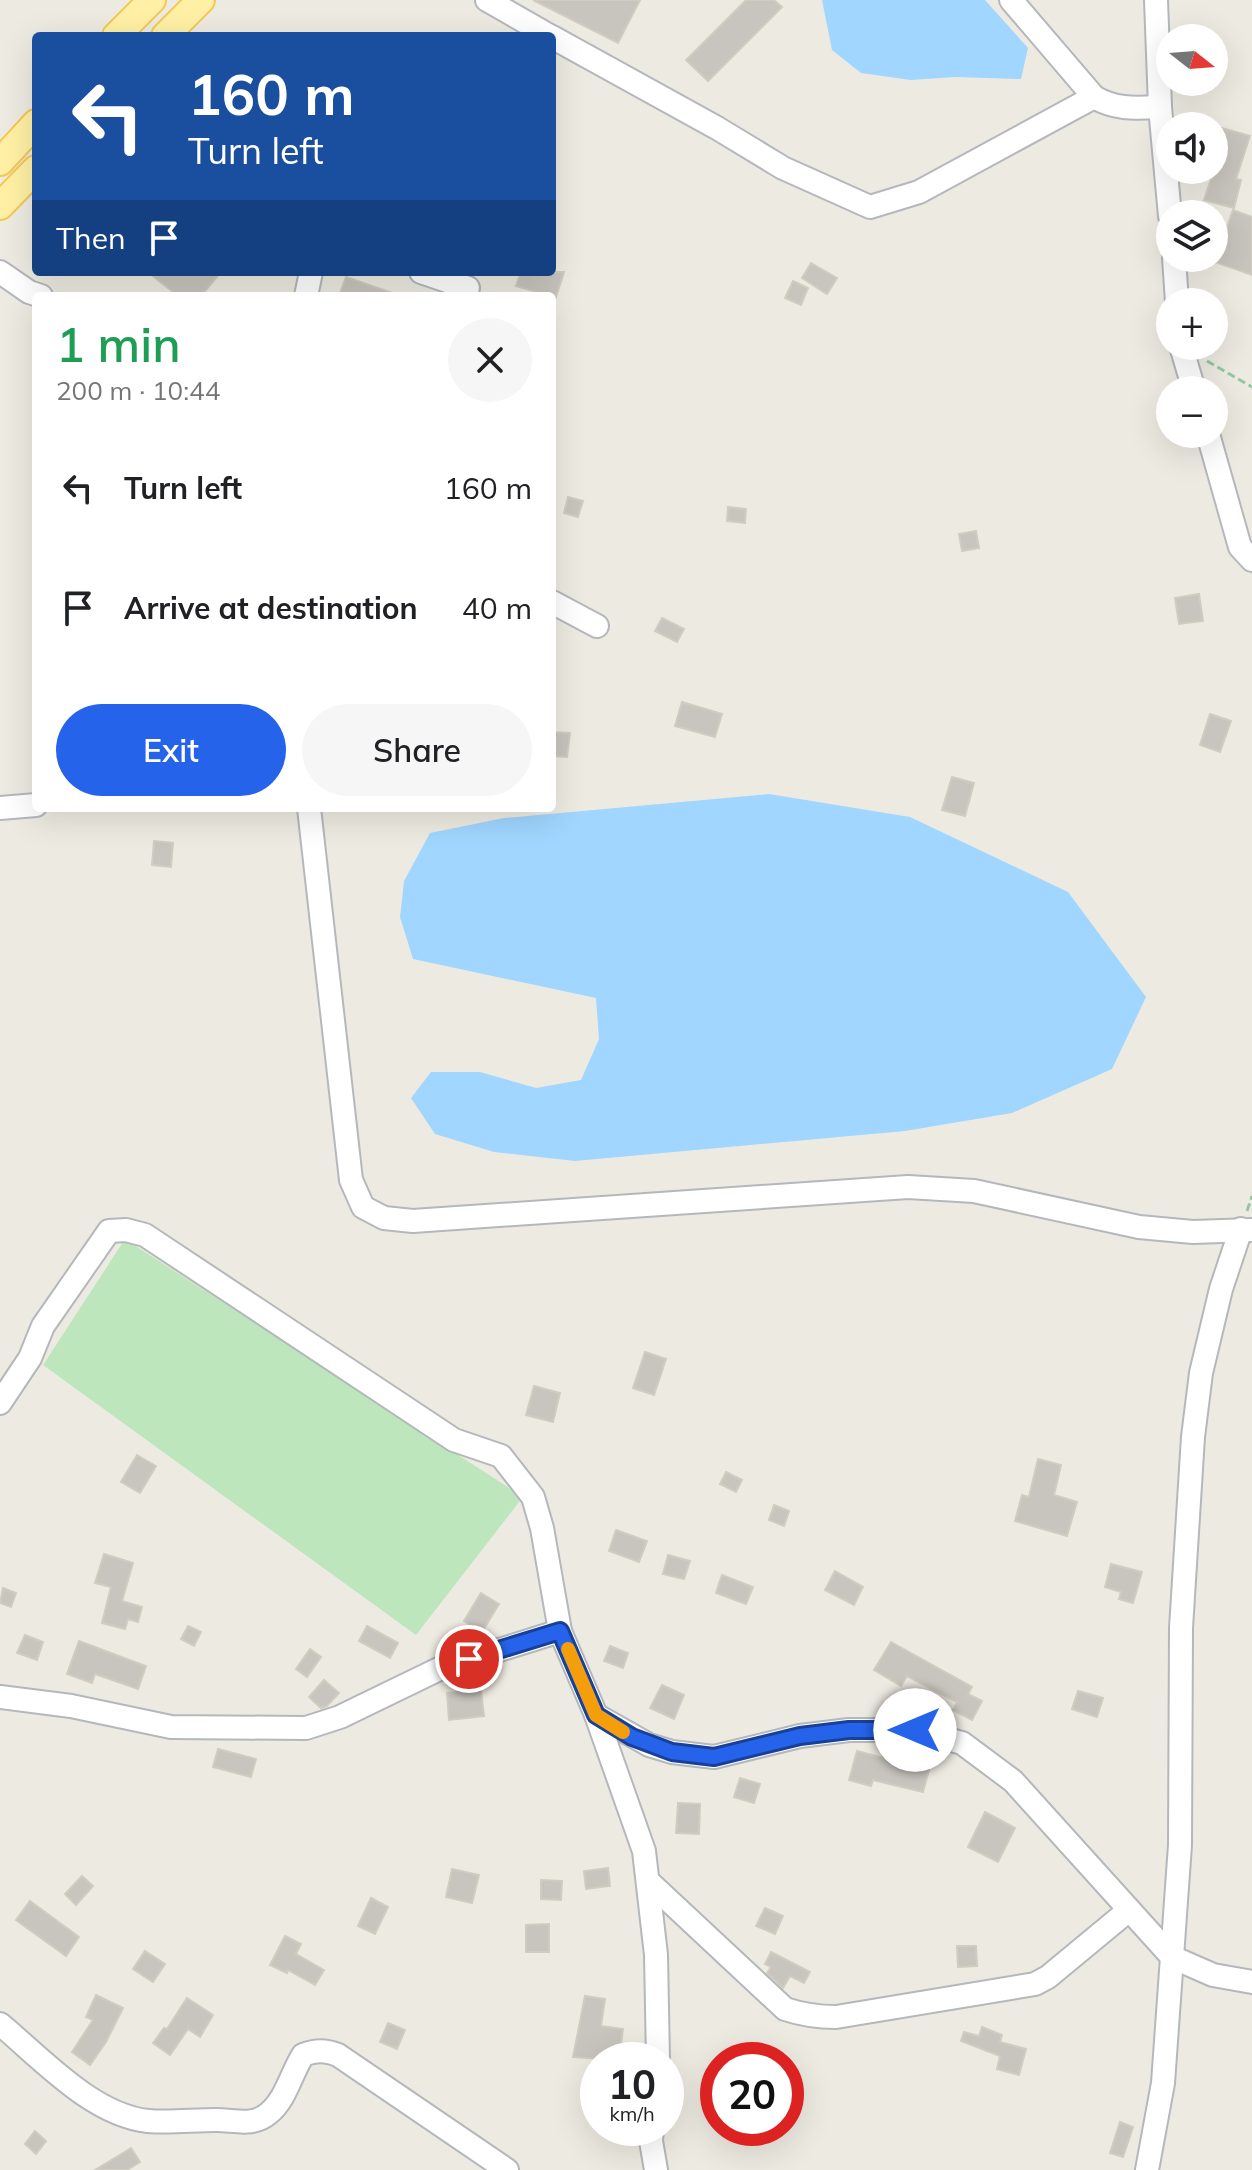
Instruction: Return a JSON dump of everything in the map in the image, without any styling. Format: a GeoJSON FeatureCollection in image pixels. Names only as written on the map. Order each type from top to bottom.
{"type":"FeatureCollection","features":[{"type":"Feature","properties":{"kind":"main road"},"geometry":{"type":"LineString","coordinates":[[120,32],[152,0]]}},
{"type":"Feature","properties":{"kind":"main road"},"geometry":{"type":"LineString","coordinates":[[169,32],[201,0]]}},
{"type":"Feature","properties":{"kind":"main road"},"geometry":{"type":"LineString","coordinates":[[0,162],[32,127]]}},
{"type":"Feature","properties":{"kind":"main road"},"geometry":{"type":"LineString","coordinates":[[0,206],[32,173]]}},
{"type":"Feature","properties":{"kind":"street"},"geometry":{"type":"LineString","coordinates":[[487,0],[542,32]]}},
{"type":"Feature","properties":{"kind":"street"},"geometry":{"type":"LineString","coordinates":[[1011,0],[1094,97],[1106,105],[1120,108],[1160,107]]}},
{"type":"Feature","properties":{"kind":"street"},"geometry":{"type":"LineString","coordinates":[[1156,0],[1160,107],[1169,200]]}},
{"type":"Feature","properties":{"kind":"street"},"geometry":{"type":"LineString","coordinates":[[556,40],[783,168],[870,207],[919,192],[1094,97]]}},
{"type":"Feature","properties":{"kind":"street"},"geometry":{"type":"LineString","coordinates":[[0,272],[32,293]]}},
{"type":"Feature","properties":{"kind":"street"},"geometry":{"type":"LineString","coordinates":[[433,276],[468,288]]}},
{"type":"Feature","properties":{"kind":"street"},"geometry":{"type":"LineString","coordinates":[[1212,448],[1240,547],[1252,560]]}},
{"type":"Feature","properties":{"kind":"street"},"geometry":{"type":"LineString","coordinates":[[556,604],[597,626]]}},
{"type":"Feature","properties":{"kind":"street"},"geometry":{"type":"LineString","coordinates":[[0,808],[32,805]]}},
{"type":"Feature","properties":{"kind":"street"},"geometry":{"type":"LineString","coordinates":[[309,812],[351,1180],[363,1207],[384,1218],[413,1221],[908,1187],[974,1191],[1139,1227],[1193,1232],[1246,1230],[1221,1289],[1207,1345],[1193,1437],[1181,1628],[1180,1845],[1163,2083],[1147,2170]]}},
{"type":"Feature","properties":{"kind":"street"},"geometry":{"type":"LineString","coordinates":[[0,1403],[30,1358],[43,1326],[109,1231],[126,1230],[145,1235],[454,1440],[501,1456],[533,1497],[542,1528],[560,1631],[596,1715],[644,1851],[656,1955],[658,2042]]}},
{"type":"Feature","properties":{"kind":"street"},"geometry":{"type":"LineString","coordinates":[[0,1697],[71,1706],[171,1727],[306,1728],[340,1717],[439,1669],[560,1631]]}},
{"type":"Feature","properties":{"kind":"street"},"geometry":{"type":"LineString","coordinates":[[596,1715],[649,1745],[672,1752],[714,1757],[800,1736],[849,1730],[915,1730],[962,1743],[1013,1781],[1172,1957],[1213,1975],[1252,1982]]}},
{"type":"Feature","properties":{"kind":"street"},"geometry":{"type":"LineString","coordinates":[[649,1882],[785,2009],[804,2016],[820,2017],[867,2013],[1035,1984],[1048,1977],[1129,1910]]}},
{"type":"Feature","properties":{"kind":"street"},"geometry":{"type":"LineString","coordinates":[[0,2024],[87,2096],[110,2109],[148,2121],[251,2122],[266,2116],[277,2105],[303,2055],[327,2051],[338,2055],[507,2170]]}},
{"type":"Feature","properties":{"kind":"street"},"geometry":{"type":"LineString","coordinates":[[652,2146],[656,2170]]}},
{"type":"Feature","properties":{"kind":"path"},"geometry":{"type":"LineString","coordinates":[[1205,360],[1252,387]]}},
{"type":"Feature","properties":{"kind":"green space"},"geometry":{"type":"Polygon","coordinates":[[[125,1239],[523,1497],[416,1635],[43,1365],[125,1239]]]}},
{"type":"Feature","properties":{"kind":"water"},"geometry":{"type":"Polygon","coordinates":[[[822,0],[985,0],[1028,48],[1021,79],[955,77],[911,80],[861,73],[832,50],[822,0]]]}},
{"type":"Feature","properties":{"kind":"water"},"geometry":{"type":"Polygon","coordinates":[[[769,794],[910,817],[1068,892],[1146,997],[1112,1069],[1012,1113],[905,1131],[575,1161],[494,1152],[435,1134],[411,1098],[431,1072],[480,1072],[536,1088],[581,1080],[599,1039],[596,998],[413,959],[400,917],[404,881],[430,833],[504,818],[769,794]]]}},
{"type":"Feature","properties":{"kind":"building"},"geometry":{"type":"Polygon","coordinates":[[[533,0],[640,0],[618,43],[533,0]]]}},
{"type":"Feature","properties":{"kind":"building"},"geometry":{"type":"Polygon","coordinates":[[[746,0],[774,0],[782,7],[708,81],[686,60],[746,0]]]}},
{"type":"Feature","properties":{"kind":"building"},"geometry":{"type":"Polygon","coordinates":[[[1228,130],[1250,136],[1236,179],[1241,180],[1234,208],[1228,206],[1228,200],[1204,200],[1209,184],[1228,184],[1228,130]]]}},
{"type":"Feature","properties":{"kind":"building"},"geometry":{"type":"Polygon","coordinates":[[[1233,210],[1252,217],[1252,275],[1228,267],[1228,224],[1233,210]]]}},
{"type":"Feature","properties":{"kind":"building"},"geometry":{"type":"Polygon","coordinates":[[[811,263],[837,278],[827,294],[802,278],[811,263]]]}},
{"type":"Feature","properties":{"kind":"building"},"geometry":{"type":"Polygon","coordinates":[[[556,272],[564,272],[556,297],[556,292],[538,292],[516,286],[520,276],[556,276],[556,272]]]}},
{"type":"Feature","properties":{"kind":"building"},"geometry":{"type":"Polygon","coordinates":[[[153,276],[218,276],[204,292],[173,292],[153,276]]]}},
{"type":"Feature","properties":{"kind":"building"},"geometry":{"type":"Polygon","coordinates":[[[346,277],[389,292],[340,292],[346,277]]]}},
{"type":"Feature","properties":{"kind":"building"},"geometry":{"type":"Polygon","coordinates":[[[793,281],[808,288],[801,305],[785,298],[793,281]]]}},
{"type":"Feature","properties":{"kind":"building"},"geometry":{"type":"Polygon","coordinates":[[[568,497],[583,501],[578,517],[564,513],[568,497]]]}},
{"type":"Feature","properties":{"kind":"building"},"geometry":{"type":"Polygon","coordinates":[[[728,507],[746,509],[745,523],[727,521],[728,507]]]}},
{"type":"Feature","properties":{"kind":"building"},"geometry":{"type":"Polygon","coordinates":[[[976,531],[979,548],[962,551],[959,534],[976,531]]]}},
{"type":"Feature","properties":{"kind":"building"},"geometry":{"type":"Polygon","coordinates":[[[1199,594],[1203,621],[1179,624],[1175,598],[1199,594]]]}},
{"type":"Feature","properties":{"kind":"building"},"geometry":{"type":"Polygon","coordinates":[[[662,618],[684,629],[677,642],[655,631],[662,618]]]}},
{"type":"Feature","properties":{"kind":"building"},"geometry":{"type":"Polygon","coordinates":[[[682,702],[722,714],[715,737],[675,726],[682,702]]]}},
{"type":"Feature","properties":{"kind":"building"},"geometry":{"type":"Polygon","coordinates":[[[1210,714],[1231,721],[1220,752],[1200,745],[1210,714]]]}},
{"type":"Feature","properties":{"kind":"building"},"geometry":{"type":"Polygon","coordinates":[[[556,732],[570,733],[567,757],[556,756],[556,732]]]}},
{"type":"Feature","properties":{"kind":"building"},"geometry":{"type":"Polygon","coordinates":[[[952,777],[974,783],[965,816],[942,810],[952,777]]]}},
{"type":"Feature","properties":{"kind":"building"},"geometry":{"type":"Polygon","coordinates":[[[154,841],[173,843],[171,867],[152,865],[154,841]]]}},
{"type":"Feature","properties":{"kind":"building"},"geometry":{"type":"Polygon","coordinates":[[[645,1352],[666,1359],[654,1395],[633,1388],[645,1352]]]}},
{"type":"Feature","properties":{"kind":"building"},"geometry":{"type":"Polygon","coordinates":[[[534,1386],[560,1393],[553,1422],[526,1415],[534,1386]]]}},
{"type":"Feature","properties":{"kind":"building"},"geometry":{"type":"Polygon","coordinates":[[[137,1455],[156,1466],[140,1493],[121,1482],[137,1455]]]}},
{"type":"Feature","properties":{"kind":"building"},"geometry":{"type":"Polygon","coordinates":[[[1038,1459],[1061,1465],[1054,1495],[1077,1502],[1067,1536],[1015,1521],[1022,1495],[1029,1497],[1038,1459]]]}},
{"type":"Feature","properties":{"kind":"building"},"geometry":{"type":"Polygon","coordinates":[[[726,1472],[742,1480],[736,1492],[720,1484],[726,1472]]]}},
{"type":"Feature","properties":{"kind":"building"},"geometry":{"type":"Polygon","coordinates":[[[774,1505],[789,1511],[784,1526],[769,1520],[774,1505]]]}},
{"type":"Feature","properties":{"kind":"building"},"geometry":{"type":"Polygon","coordinates":[[[616,1530],[647,1541],[639,1562],[609,1551],[616,1530]]]}},
{"type":"Feature","properties":{"kind":"building"},"geometry":{"type":"Polygon","coordinates":[[[104,1554],[133,1563],[122,1601],[142,1607],[138,1622],[128,1619],[125,1629],[102,1623],[111,1587],[95,1583],[104,1554]]]}},
{"type":"Feature","properties":{"kind":"building"},"geometry":{"type":"Polygon","coordinates":[[[668,1555],[690,1561],[684,1579],[663,1574],[668,1555]]]}},
{"type":"Feature","properties":{"kind":"building"},"geometry":{"type":"Polygon","coordinates":[[[1111,1564],[1142,1572],[1133,1603],[1119,1599],[1121,1592],[1105,1587],[1111,1564]]]}},
{"type":"Feature","properties":{"kind":"building"},"geometry":{"type":"Polygon","coordinates":[[[835,1571],[863,1587],[854,1605],[825,1590],[835,1571]]]}},
{"type":"Feature","properties":{"kind":"building"},"geometry":{"type":"Polygon","coordinates":[[[722,1575],[753,1587],[746,1604],[716,1593],[722,1575]]]}},
{"type":"Feature","properties":{"kind":"building"},"geometry":{"type":"Polygon","coordinates":[[[3,1588],[16,1593],[11,1607],[0,1603],[3,1588]]]}},
{"type":"Feature","properties":{"kind":"building"},"geometry":{"type":"Polygon","coordinates":[[[481,1593],[499,1604],[482,1632],[464,1621],[481,1593]]]}},
{"type":"Feature","properties":{"kind":"building"},"geometry":{"type":"Polygon","coordinates":[[[188,1626],[201,1632],[194,1646],[181,1639],[188,1626]]]}},
{"type":"Feature","properties":{"kind":"building"},"geometry":{"type":"Polygon","coordinates":[[[367,1626],[398,1643],[390,1658],[359,1641],[367,1626]]]}},
{"type":"Feature","properties":{"kind":"building"},"geometry":{"type":"Polygon","coordinates":[[[25,1635],[43,1642],[37,1660],[17,1653],[25,1635]]]}},
{"type":"Feature","properties":{"kind":"building"},"geometry":{"type":"Polygon","coordinates":[[[79,1641],[146,1666],[138,1689],[95,1674],[92,1683],[67,1674],[79,1641]]]}},
{"type":"Feature","properties":{"kind":"building"},"geometry":{"type":"Polygon","coordinates":[[[891,1642],[972,1687],[968,1694],[982,1701],[972,1720],[953,1710],[957,1702],[907,1676],[901,1686],[874,1670],[891,1642]]]}},
{"type":"Feature","properties":{"kind":"building"},"geometry":{"type":"Polygon","coordinates":[[[610,1646],[628,1653],[623,1668],[604,1661],[610,1646]]]}},
{"type":"Feature","properties":{"kind":"building"},"geometry":{"type":"Polygon","coordinates":[[[310,1649],[321,1657],[307,1677],[296,1669],[310,1649]]]}},
{"type":"Feature","properties":{"kind":"building"},"geometry":{"type":"Polygon","coordinates":[[[324,1680],[339,1693],[321,1708],[309,1697],[324,1680]]]}},
{"type":"Feature","properties":{"kind":"building"},"geometry":{"type":"Polygon","coordinates":[[[662,1685],[684,1695],[674,1719],[650,1708],[662,1685]]]}},
{"type":"Feature","properties":{"kind":"building"},"geometry":{"type":"Polygon","coordinates":[[[481,1690],[484,1716],[449,1720],[447,1693],[481,1690]]]}},
{"type":"Feature","properties":{"kind":"building"},"geometry":{"type":"Polygon","coordinates":[[[1078,1691],[1103,1698],[1097,1717],[1072,1709],[1078,1691]]]}},
{"type":"Feature","properties":{"kind":"building"},"geometry":{"type":"Polygon","coordinates":[[[218,1749],[256,1759],[251,1777],[213,1767],[218,1749]]]}},
{"type":"Feature","properties":{"kind":"building"},"geometry":{"type":"Polygon","coordinates":[[[857,1751],[903,1763],[906,1752],[932,1759],[923,1792],[873,1780],[871,1786],[849,1780],[857,1751]]]}},
{"type":"Feature","properties":{"kind":"building"},"geometry":{"type":"Polygon","coordinates":[[[740,1778],[760,1784],[754,1803],[734,1797],[740,1778]]]}},
{"type":"Feature","properties":{"kind":"building"},"geometry":{"type":"Polygon","coordinates":[[[678,1803],[700,1804],[699,1834],[676,1833],[678,1803]]]}},
{"type":"Feature","properties":{"kind":"building"},"geometry":{"type":"Polygon","coordinates":[[[985,1812],[1015,1828],[998,1862],[968,1847],[985,1812]]]}},
{"type":"Feature","properties":{"kind":"building"},"geometry":{"type":"Polygon","coordinates":[[[608,1868],[610,1886],[586,1889],[584,1871],[608,1868]]]}},
{"type":"Feature","properties":{"kind":"building"},"geometry":{"type":"Polygon","coordinates":[[[452,1869],[479,1875],[472,1903],[446,1897],[452,1869]]]}},
{"type":"Feature","properties":{"kind":"building"},"geometry":{"type":"Polygon","coordinates":[[[82,1876],[93,1886],[76,1905],[65,1894],[82,1876]]]}},
{"type":"Feature","properties":{"kind":"building"},"geometry":{"type":"Polygon","coordinates":[[[541,1880],[562,1881],[561,1900],[541,1899],[541,1880]]]}},
{"type":"Feature","properties":{"kind":"building"},"geometry":{"type":"Polygon","coordinates":[[[371,1898],[388,1907],[375,1934],[358,1926],[371,1898]]]}},
{"type":"Feature","properties":{"kind":"building"},"geometry":{"type":"Polygon","coordinates":[[[30,1901],[79,1937],[66,1956],[16,1920],[30,1901]]]}},
{"type":"Feature","properties":{"kind":"building"},"geometry":{"type":"Polygon","coordinates":[[[765,1908],[783,1916],[775,1934],[756,1926],[765,1908]]]}},
{"type":"Feature","properties":{"kind":"building"},"geometry":{"type":"Polygon","coordinates":[[[549,1924],[549,1952],[526,1952],[526,1925],[549,1924]]]}},
{"type":"Feature","properties":{"kind":"building"},"geometry":{"type":"Polygon","coordinates":[[[285,1936],[301,1944],[296,1954],[324,1970],[315,1985],[288,1970],[287,1973],[270,1965],[285,1936]]]}},
{"type":"Feature","properties":{"kind":"building"},"geometry":{"type":"Polygon","coordinates":[[[957,1946],[976,1946],[977,1966],[958,1967],[957,1946]]]}},
{"type":"Feature","properties":{"kind":"building"},"geometry":{"type":"Polygon","coordinates":[[[145,1951],[165,1964],[153,1982],[133,1969],[145,1951]]]}},
{"type":"Feature","properties":{"kind":"building"},"geometry":{"type":"Polygon","coordinates":[[[771,1952],[810,1972],[804,1983],[790,1976],[783,1988],[767,1973],[771,1967],[765,1964],[771,1952]]]}},
{"type":"Feature","properties":{"kind":"building"},"geometry":{"type":"Polygon","coordinates":[[[96,1995],[123,2008],[90,2065],[72,2052],[93,2020],[86,2017],[96,1995]]]}},
{"type":"Feature","properties":{"kind":"building"},"geometry":{"type":"Polygon","coordinates":[[[585,1996],[605,1999],[601,2026],[623,2029],[621,2042],[580,2042],[580,2057],[573,2057],[585,1996]]]}},
{"type":"Feature","properties":{"kind":"building"},"geometry":{"type":"Polygon","coordinates":[[[187,1998],[213,2015],[200,2037],[188,2029],[170,2055],[153,2043],[164,2028],[167,2029],[187,1998]]]}},
{"type":"Feature","properties":{"kind":"building"},"geometry":{"type":"Polygon","coordinates":[[[388,2023],[405,2030],[397,2049],[380,2042],[388,2023]]]}},
{"type":"Feature","properties":{"kind":"building"},"geometry":{"type":"Polygon","coordinates":[[[982,2027],[1002,2035],[1000,2042],[1026,2049],[1019,2075],[997,2069],[1000,2056],[961,2041],[964,2032],[979,2036],[982,2027]]]}},
{"type":"Feature","properties":{"kind":"building"},"geometry":{"type":"Polygon","coordinates":[[[1120,2122],[1133,2127],[1123,2157],[1110,2153],[1120,2122]]]}},
{"type":"Feature","properties":{"kind":"building"},"geometry":{"type":"Polygon","coordinates":[[[35,2131],[46,2141],[36,2154],[25,2144],[35,2131]]]}},
{"type":"Feature","properties":{"kind":"building"},"geometry":{"type":"Polygon","coordinates":[[[131,2148],[140,2162],[127,2170],[95,2170],[131,2148]]]}},
{"type":"Feature","properties":{"kind":"slow traffic"},"geometry":{"type":"LineString","coordinates":[[568,1649],[596,1715],[623,1732]]}},
{"type":"Feature","properties":{"kind":"route"},"geometry":{"type":"LineString","coordinates":[[469,1659],[560,1631],[596,1715],[632,1737],[672,1752],[714,1757],[733,1755],[800,1736],[849,1730],[915,1730]]}}]}
